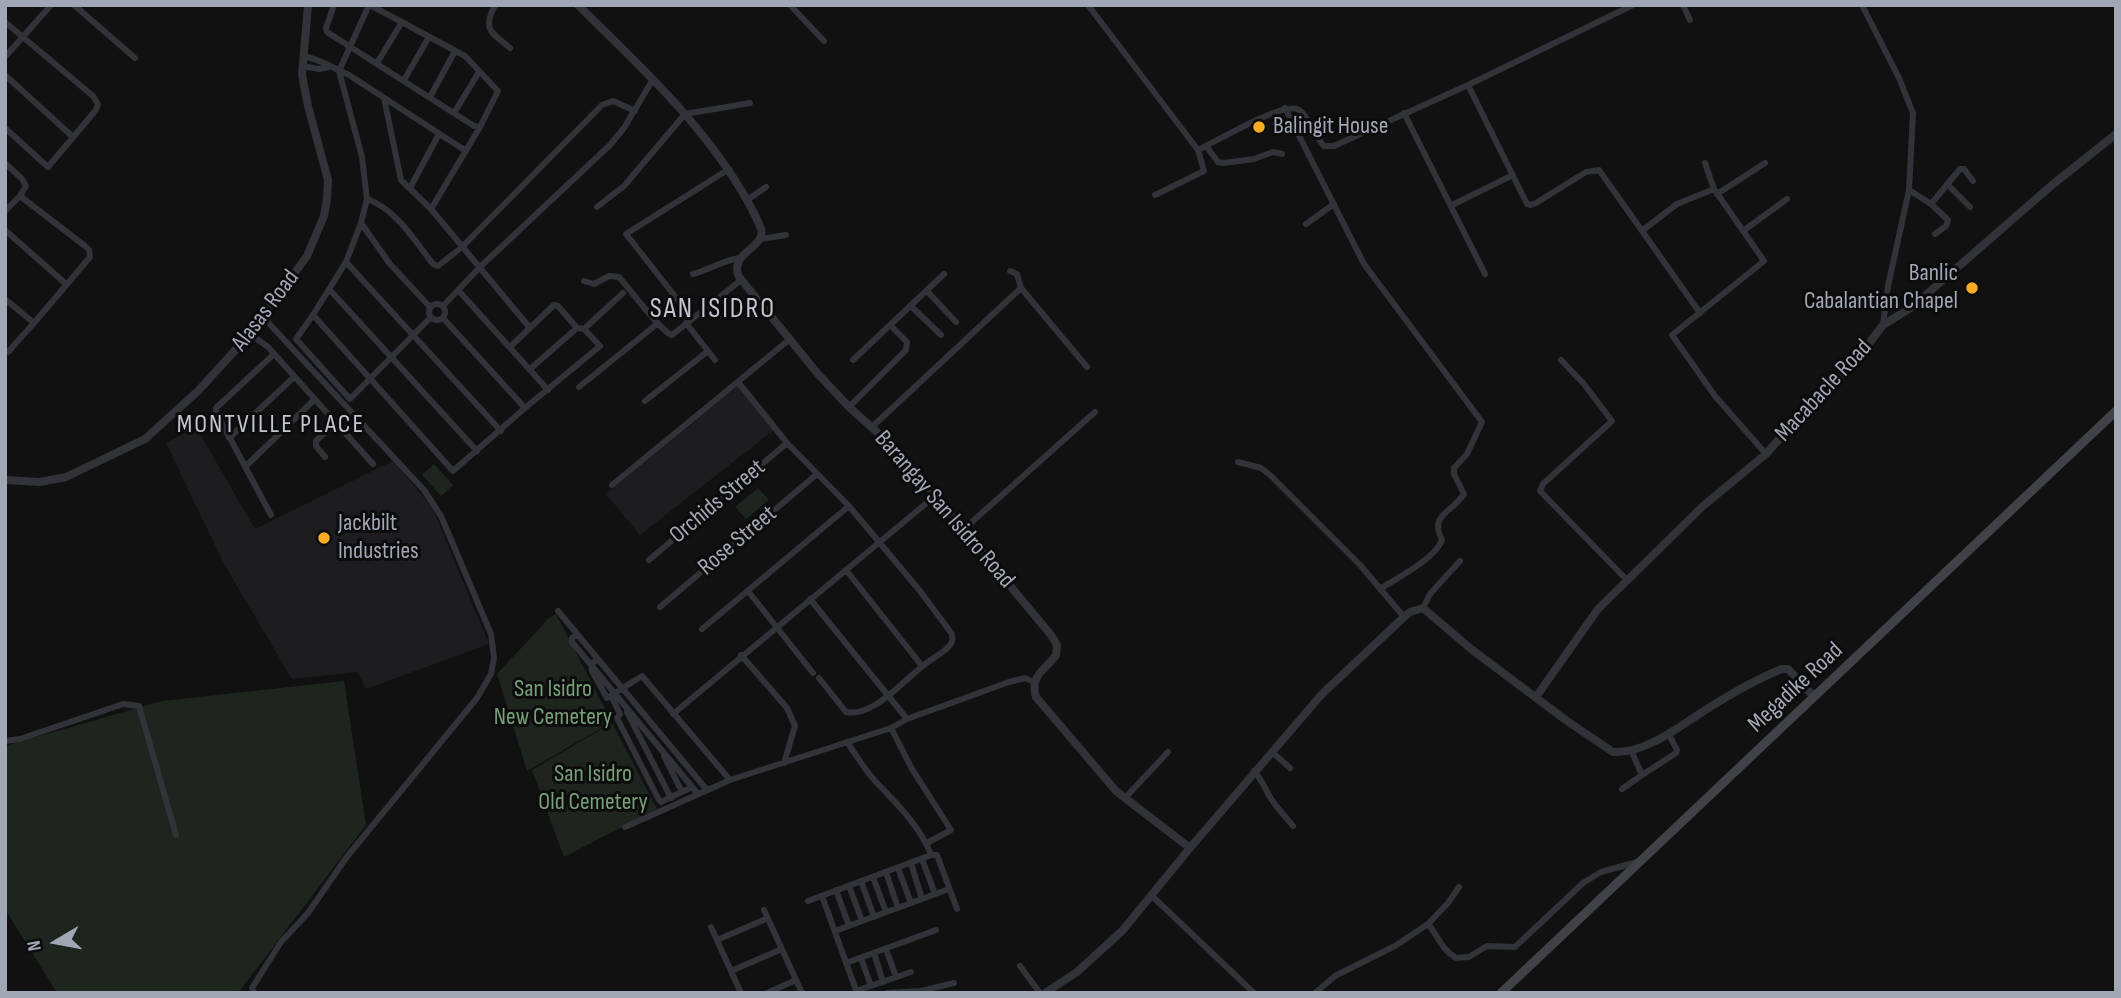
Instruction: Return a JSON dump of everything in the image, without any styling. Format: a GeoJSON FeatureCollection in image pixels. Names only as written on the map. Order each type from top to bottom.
{"type":"FeatureCollection","features":[{"type":"Feature","properties":{"kind":"main road","name":"Megadike Road"},"geometry":{"type":"LineString","coordinates":[[1501,993],[2116,411]]}},
{"type":"Feature","properties":{"kind":"street"},"geometry":{"type":"LineString","coordinates":[[5,57],[51,5]]}},
{"type":"Feature","properties":{"kind":"street"},"geometry":{"type":"LineString","coordinates":[[74,5],[135,58]]}},
{"type":"Feature","properties":{"kind":"street","name":"Alasas Road"},"geometry":{"type":"LineString","coordinates":[[5,480],[53,481],[145,439],[206,383],[250,334],[307,256],[324,216],[328,180],[308,106],[302,66],[308,5]]}},
{"type":"Feature","properties":{"kind":"street"},"geometry":{"type":"LineString","coordinates":[[334,5],[327,32],[474,126],[480,127]]}},
{"type":"Feature","properties":{"kind":"street"},"geometry":{"type":"LineString","coordinates":[[430,318],[350,399],[296,339],[346,262],[367,199],[362,157],[339,71],[370,5],[465,56],[499,92],[431,209]]}},
{"type":"Feature","properties":{"kind":"street"},"geometry":{"type":"LineString","coordinates":[[495,5],[488,19],[488,27],[490,32],[510,48]]}},
{"type":"Feature","properties":{"kind":"street"},"geometry":{"type":"LineString","coordinates":[[578,5],[685,114],[729,169],[762,232],[761,239]]}},
{"type":"Feature","properties":{"kind":"street"},"geometry":{"type":"LineString","coordinates":[[790,5],[824,41]]}},
{"type":"Feature","properties":{"kind":"street"},"geometry":{"type":"LineString","coordinates":[[1088,5],[1198,150],[1205,171],[1155,195]]}},
{"type":"Feature","properties":{"kind":"street"},"geometry":{"type":"LineString","coordinates":[[1198,150],[1285,108],[1293,107],[1300,111],[1326,147],[1468,85],[1633,5]]}},
{"type":"Feature","properties":{"kind":"street"},"geometry":{"type":"LineString","coordinates":[[1683,5],[1690,20]]}},
{"type":"Feature","properties":{"kind":"street","name":"Macabacle Road"},"geometry":{"type":"LineString","coordinates":[[1536,697],[1598,609],[1703,506],[1766,454],[1803,412],[1861,354],[1883,325],[1888,286],[1909,190],[1913,113],[1899,78],[1862,5]]}},
{"type":"Feature","properties":{"kind":"street"},"geometry":{"type":"LineString","coordinates":[[5,22],[96,101],[96,110],[48,167],[5,128]]}},
{"type":"Feature","properties":{"kind":"street"},"geometry":{"type":"LineString","coordinates":[[377,63],[402,22]]}},
{"type":"Feature","properties":{"kind":"street"},"geometry":{"type":"LineString","coordinates":[[404,80],[429,37]]}},
{"type":"Feature","properties":{"kind":"street"},"geometry":{"type":"LineString","coordinates":[[430,97],[456,51]]}},
{"type":"Feature","properties":{"kind":"street"},"geometry":{"type":"LineString","coordinates":[[303,56],[320,60],[339,71],[466,151]]}},
{"type":"Feature","properties":{"kind":"street"},"geometry":{"type":"LineString","coordinates":[[302,66],[319,69],[329,67]]}},
{"type":"Feature","properties":{"kind":"street"},"geometry":{"type":"LineString","coordinates":[[454,113],[479,72]]}},
{"type":"Feature","properties":{"kind":"street"},"geometry":{"type":"LineString","coordinates":[[5,75],[73,137]]}},
{"type":"Feature","properties":{"kind":"street"},"geometry":{"type":"LineString","coordinates":[[443,306],[480,267],[610,145],[635,111],[652,81]]}},
{"type":"Feature","properties":{"kind":"street"},"geometry":{"type":"LineString","coordinates":[[1468,85],[1524,201],[1531,205],[1586,172],[1599,170],[1700,313]]}},
{"type":"Feature","properties":{"kind":"street"},"geometry":{"type":"LineString","coordinates":[[384,98],[399,176],[431,209],[530,327]]}},
{"type":"Feature","properties":{"kind":"street"},"geometry":{"type":"LineString","coordinates":[[367,199],[376,202],[397,220],[433,264],[441,264],[462,247],[602,105],[613,101],[635,111]]}},
{"type":"Feature","properties":{"kind":"street"},"geometry":{"type":"LineString","coordinates":[[597,207],[624,186],[685,114],[750,103]]}},
{"type":"Feature","properties":{"kind":"street"},"geometry":{"type":"LineString","coordinates":[[1285,108],[1370,274],[1482,422],[1467,454],[1454,468],[1464,494],[1437,522],[1436,529],[1442,540],[1439,547],[1419,564],[1380,589]]}},
{"type":"Feature","properties":{"kind":"street"},"geometry":{"type":"LineString","coordinates":[[1404,113],[1485,274]]}},
{"type":"Feature","properties":{"kind":"street"},"geometry":{"type":"LineString","coordinates":[[410,188],[439,134]]}},
{"type":"Feature","properties":{"kind":"street"},"geometry":{"type":"LineString","coordinates":[[1883,325],[1912,307],[2042,194],[2116,134]]}},
{"type":"Feature","properties":{"kind":"street"},"geometry":{"type":"LineString","coordinates":[[1206,146],[1218,162],[1223,163],[1255,159],[1273,152],[1282,154]]}},
{"type":"Feature","properties":{"kind":"street"},"geometry":{"type":"LineString","coordinates":[[5,163],[25,182],[26,189],[5,211]]}},
{"type":"Feature","properties":{"kind":"street"},"geometry":{"type":"LineString","coordinates":[[1705,163],[1716,191],[1764,261],[1672,335],[1715,396],[1766,454]]}},
{"type":"Feature","properties":{"kind":"street"},"geometry":{"type":"LineString","coordinates":[[1643,230],[1677,204],[1716,191],[1765,163]]}},
{"type":"Feature","properties":{"kind":"street"},"geometry":{"type":"LineString","coordinates":[[715,360],[626,234],[729,169]]}},
{"type":"Feature","properties":{"kind":"street"},"geometry":{"type":"LineString","coordinates":[[1931,204],[1962,169],[1973,181]]}},
{"type":"Feature","properties":{"kind":"street"},"geometry":{"type":"LineString","coordinates":[[1452,205],[1513,175]]}},
{"type":"Feature","properties":{"kind":"street"},"geometry":{"type":"LineString","coordinates":[[1947,184],[1970,207]]}},
{"type":"Feature","properties":{"kind":"street"},"geometry":{"type":"LineString","coordinates":[[747,200],[766,187]]}},
{"type":"Feature","properties":{"kind":"street"},"geometry":{"type":"LineString","coordinates":[[1909,190],[1931,204],[1948,220],[1946,226],[1935,234]]}},
{"type":"Feature","properties":{"kind":"street"},"geometry":{"type":"LineString","coordinates":[[5,353],[90,257],[89,250],[20,196]]}},
{"type":"Feature","properties":{"kind":"street"},"geometry":{"type":"LineString","coordinates":[[1743,231],[1787,199]]}},
{"type":"Feature","properties":{"kind":"street"},"geometry":{"type":"LineString","coordinates":[[1306,224],[1334,204]]}},
{"type":"Feature","properties":{"kind":"street"},"geometry":{"type":"LineString","coordinates":[[361,223],[390,264],[430,307]]}},
{"type":"Feature","properties":{"kind":"street"},"geometry":{"type":"LineString","coordinates":[[5,230],[66,284]]}},
{"type":"Feature","properties":{"kind":"street"},"geometry":{"type":"LineString","coordinates":[[584,281],[594,284],[609,276],[619,276],[657,324],[667,334],[672,335],[741,280],[736,267],[740,258],[761,239],[786,235]]}},
{"type":"Feature","properties":{"kind":"street"},"geometry":{"type":"LineString","coordinates":[[693,274],[710,270],[727,260],[740,258]]}},
{"type":"Feature","properties":{"kind":"street"},"geometry":{"type":"LineString","coordinates":[[346,262],[501,431]]}},
{"type":"Feature","properties":{"kind":"street"},"geometry":{"type":"LineString","coordinates":[[1010,271],[1017,274],[1021,288],[1087,367]]}},
{"type":"Feature","properties":{"kind":"street"},"geometry":{"type":"LineString","coordinates":[[853,360],[944,274]]}},
{"type":"Feature","properties":{"kind":"street","name":"Barangay San Isidro Road"},"geometry":{"type":"LineString","coordinates":[[741,280],[849,407],[898,451],[1051,635],[1056,645],[1056,655],[1041,669],[1034,682]]}},
{"type":"Feature","properties":{"kind":"street"},"geometry":{"type":"LineString","coordinates":[[872,426],[1021,288]]}},
{"type":"Feature","properties":{"kind":"street"},"geometry":{"type":"LineString","coordinates":[[330,289],[477,451]]}},
{"type":"Feature","properties":{"kind":"street"},"geometry":{"type":"LineString","coordinates":[[458,290],[548,390]]}},
{"type":"Feature","properties":{"kind":"street"},"geometry":{"type":"LineString","coordinates":[[927,291],[956,322]]}},
{"type":"Feature","properties":{"kind":"street"},"geometry":{"type":"LineString","coordinates":[[530,369],[624,293]]}},
{"type":"Feature","properties":{"kind":"street"},"geometry":{"type":"LineString","coordinates":[[5,299],[34,323]]}},
{"type":"Feature","properties":{"kind":"street"},"geometry":{"type":"LineString","coordinates":[[430,307],[438,303],[443,306],[443,318]]}},
{"type":"Feature","properties":{"kind":"street"},"geometry":{"type":"LineString","coordinates":[[313,315],[453,471],[600,346],[554,305],[510,347]]}},
{"type":"Feature","properties":{"kind":"street"},"geometry":{"type":"LineString","coordinates":[[911,306],[940,335]]}},
{"type":"Feature","properties":{"kind":"street"},"geometry":{"type":"LineString","coordinates":[[430,307],[430,318]]}},
{"type":"Feature","properties":{"kind":"street"},"geometry":{"type":"LineString","coordinates":[[254,993],[252,988],[279,945],[307,913],[346,858],[477,698],[491,674],[494,658],[491,634],[441,516],[424,490],[263,317]]}},
{"type":"Feature","properties":{"kind":"street"},"geometry":{"type":"LineString","coordinates":[[430,318],[443,318]]}},
{"type":"Feature","properties":{"kind":"street"},"geometry":{"type":"LineString","coordinates":[[443,318],[526,408]]}},
{"type":"Feature","properties":{"kind":"street"},"geometry":{"type":"LineString","coordinates":[[579,387],[657,324]]}},
{"type":"Feature","properties":{"kind":"street"},"geometry":{"type":"LineString","coordinates":[[849,407],[906,350],[907,342],[890,325]]}},
{"type":"Feature","properties":{"kind":"street"},"geometry":{"type":"LineString","coordinates":[[250,334],[274,354],[373,464]]}},
{"type":"Feature","properties":{"kind":"street"},"geometry":{"type":"LineString","coordinates":[[612,485],[790,339]]}},
{"type":"Feature","properties":{"kind":"street"},"geometry":{"type":"LineString","coordinates":[[645,401],[708,351]]}},
{"type":"Feature","properties":{"kind":"street"},"geometry":{"type":"LineString","coordinates":[[271,515],[229,438],[216,408],[274,354]]}},
{"type":"Feature","properties":{"kind":"street"},"geometry":{"type":"LineString","coordinates":[[1561,360],[1584,384],[1612,421],[1543,484],[1539,491],[1626,579]]}},
{"type":"Feature","properties":{"kind":"street"},"geometry":{"type":"LineString","coordinates":[[229,438],[294,377]]}},
{"type":"Feature","properties":{"kind":"street"},"geometry":{"type":"LineString","coordinates":[[738,382],[788,443],[849,506],[952,634],[950,646],[922,666],[890,695],[858,713],[846,712],[819,678]]}},
{"type":"Feature","properties":{"kind":"street"},"geometry":{"type":"LineString","coordinates":[[245,467],[315,399]]}},
{"type":"Feature","properties":{"kind":"street"},"geometry":{"type":"LineString","coordinates":[[964,529],[1095,412]]}},
{"type":"Feature","properties":{"kind":"street"},"geometry":{"type":"LineString","coordinates":[[325,457],[316,446],[316,441],[336,422]]}},
{"type":"Feature","properties":{"kind":"street","name":"Orchids Street"},"geometry":{"type":"LineString","coordinates":[[649,560],[788,443]]}},
{"type":"Feature","properties":{"kind":"street"},"geometry":{"type":"LineString","coordinates":[[1238,462],[1261,468],[1270,475],[1361,565],[1404,617]]}},
{"type":"Feature","properties":{"kind":"street","name":"Rose Street"},"geometry":{"type":"LineString","coordinates":[[660,607],[817,474]]}},
{"type":"Feature","properties":{"kind":"street"},"geometry":{"type":"LineString","coordinates":[[673,715],[741,655],[934,496]]}},
{"type":"Feature","properties":{"kind":"street"},"geometry":{"type":"LineString","coordinates":[[702,629],[849,506]]}},
{"type":"Feature","properties":{"kind":"street"},"geometry":{"type":"LineString","coordinates":[[1045,993],[1100,953],[1122,931],[1254,771],[1322,694],[1404,617],[1423,608],[1460,561]]}},
{"type":"Feature","properties":{"kind":"street"},"geometry":{"type":"LineString","coordinates":[[846,570],[922,666]]}},
{"type":"Feature","properties":{"kind":"street"},"geometry":{"type":"LineString","coordinates":[[748,591],[813,673]]}},
{"type":"Feature","properties":{"kind":"street"},"geometry":{"type":"LineString","coordinates":[[810,599],[908,719]]}},
{"type":"Feature","properties":{"kind":"street"},"geometry":{"type":"LineString","coordinates":[[1423,608],[1471,649],[1607,750],[1631,750],[1668,733],[1716,703],[1785,668],[1814,697]]}},
{"type":"Feature","properties":{"kind":"street"},"geometry":{"type":"LineString","coordinates":[[558,611],[578,634],[595,662],[622,688],[647,719],[683,777],[698,794]]}},
{"type":"Feature","properties":{"kind":"street"},"geometry":{"type":"LineString","coordinates":[[741,655],[786,708],[795,726],[784,763]]}},
{"type":"Feature","properties":{"kind":"street"},"geometry":{"type":"LineString","coordinates":[[595,662],[592,671],[607,698],[642,676],[730,780]]}},
{"type":"Feature","properties":{"kind":"street"},"geometry":{"type":"LineString","coordinates":[[625,827],[730,780],[891,728],[908,719],[1024,678],[1034,682],[1036,697],[1095,769],[1125,798],[1190,848]]}},
{"type":"Feature","properties":{"kind":"street"},"geometry":{"type":"LineString","coordinates":[[613,694],[621,700],[640,728],[690,771],[707,790]]}},
{"type":"Feature","properties":{"kind":"street"},"geometry":{"type":"LineString","coordinates":[[613,694],[620,714],[617,718],[659,800],[692,788]]}},
{"type":"Feature","properties":{"kind":"street"},"geometry":{"type":"LineString","coordinates":[[5,741],[20,739],[124,704],[139,706],[176,835]]}},
{"type":"Feature","properties":{"kind":"street"},"geometry":{"type":"LineString","coordinates":[[627,737],[647,719]]}},
{"type":"Feature","properties":{"kind":"street"},"geometry":{"type":"LineString","coordinates":[[640,728],[646,748],[671,797]]}},
{"type":"Feature","properties":{"kind":"street"},"geometry":{"type":"LineString","coordinates":[[891,728],[912,769],[951,830],[927,843]]}},
{"type":"Feature","properties":{"kind":"street"},"geometry":{"type":"LineString","coordinates":[[1622,789],[1676,753],[1668,733]]}},
{"type":"Feature","properties":{"kind":"street"},"geometry":{"type":"LineString","coordinates":[[847,742],[927,843],[931,856]]}},
{"type":"Feature","properties":{"kind":"street"},"geometry":{"type":"LineString","coordinates":[[635,753],[656,743]]}},
{"type":"Feature","properties":{"kind":"street"},"geometry":{"type":"LineString","coordinates":[[664,749],[682,792]]}},
{"type":"Feature","properties":{"kind":"street"},"geometry":{"type":"LineString","coordinates":[[1631,750],[1642,775]]}},
{"type":"Feature","properties":{"kind":"street"},"geometry":{"type":"LineString","coordinates":[[1125,798],[1168,752]]}},
{"type":"Feature","properties":{"kind":"street"},"geometry":{"type":"LineString","coordinates":[[1272,752],[1290,768]]}},
{"type":"Feature","properties":{"kind":"street"},"geometry":{"type":"LineString","coordinates":[[683,777],[690,771]]}},
{"type":"Feature","properties":{"kind":"street"},"geometry":{"type":"LineString","coordinates":[[1254,771],[1264,783],[1277,808],[1293,826]]}},
{"type":"Feature","properties":{"kind":"street"},"geometry":{"type":"LineString","coordinates":[[808,901],[937,855],[957,909]]}},
{"type":"Feature","properties":{"kind":"street"},"geometry":{"type":"LineString","coordinates":[[922,859],[935,894]]}},
{"type":"Feature","properties":{"kind":"street"},"geometry":{"type":"LineString","coordinates":[[1428,924],[1445,950],[1456,958],[1469,957],[1487,946],[1515,947],[1583,883],[1595,875],[1639,862]]}},
{"type":"Feature","properties":{"kind":"street"},"geometry":{"type":"LineString","coordinates":[[911,863],[922,899]]}},
{"type":"Feature","properties":{"kind":"street"},"geometry":{"type":"LineString","coordinates":[[898,868],[911,903]]}},
{"type":"Feature","properties":{"kind":"street"},"geometry":{"type":"LineString","coordinates":[[886,872],[898,908]]}},
{"type":"Feature","properties":{"kind":"street"},"geometry":{"type":"LineString","coordinates":[[873,877],[886,912]]}},
{"type":"Feature","properties":{"kind":"street"},"geometry":{"type":"LineString","coordinates":[[861,881],[874,917]]}},
{"type":"Feature","properties":{"kind":"street"},"geometry":{"type":"LineString","coordinates":[[849,886],[862,921]]}},
{"type":"Feature","properties":{"kind":"street"},"geometry":{"type":"LineString","coordinates":[[1315,993],[1335,976],[1395,946],[1428,924],[1459,887]]}},
{"type":"Feature","properties":{"kind":"street"},"geometry":{"type":"LineString","coordinates":[[835,931],[949,889]]}},
{"type":"Feature","properties":{"kind":"street"},"geometry":{"type":"LineString","coordinates":[[836,890],[849,926]]}},
{"type":"Feature","properties":{"kind":"street"},"geometry":{"type":"LineString","coordinates":[[1152,895],[1254,993]]}},
{"type":"Feature","properties":{"kind":"street"},"geometry":{"type":"LineString","coordinates":[[822,896],[857,992],[911,972]]}},
{"type":"Feature","properties":{"kind":"street"},"geometry":{"type":"LineString","coordinates":[[764,910],[802,993]]}},
{"type":"Feature","properties":{"kind":"street"},"geometry":{"type":"LineString","coordinates":[[717,940],[768,918]]}},
{"type":"Feature","properties":{"kind":"street"},"geometry":{"type":"LineString","coordinates":[[711,927],[741,993]]}},
{"type":"Feature","properties":{"kind":"street"},"geometry":{"type":"LineString","coordinates":[[846,963],[936,930]]}},
{"type":"Feature","properties":{"kind":"street"},"geometry":{"type":"LineString","coordinates":[[731,971],[782,949]]}},
{"type":"Feature","properties":{"kind":"street"},"geometry":{"type":"LineString","coordinates":[[886,949],[896,977]]}},
{"type":"Feature","properties":{"kind":"street"},"geometry":{"type":"LineString","coordinates":[[874,953],[883,982]]}},
{"type":"Feature","properties":{"kind":"street"},"geometry":{"type":"LineString","coordinates":[[861,958],[871,986]]}},
{"type":"Feature","properties":{"kind":"street"},"geometry":{"type":"LineString","coordinates":[[1020,965],[1040,993]]}},
{"type":"Feature","properties":{"kind":"street"},"geometry":{"type":"LineString","coordinates":[[1022,983],[1030,978]]}},
{"type":"Feature","properties":{"kind":"street"},"geometry":{"type":"LineString","coordinates":[[767,993],[796,980]]}},
{"type":"Feature","properties":{"kind":"street"},"geometry":{"type":"LineString","coordinates":[[887,993],[921,991],[954,982]]}},
{"type":"Feature","properties":{"kind":"shaded area"},"geometry":{"type":"Polygon","coordinates":[[[738,386],[774,430],[640,535],[606,494],[738,386]]]}},
{"type":"Feature","properties":{"kind":"shaded area"},"geometry":{"type":"Polygon","coordinates":[[[196,427],[255,529],[393,461],[432,507],[489,644],[366,689],[358,672],[292,679],[224,564],[166,443],[196,427]]]}},
{"type":"Feature","properties":{"kind":"green space"},"geometry":{"type":"Polygon","coordinates":[[[434,464],[453,485],[441,496],[422,475],[434,464]]]}},
{"type":"Feature","properties":{"kind":"green space"},"geometry":{"type":"Polygon","coordinates":[[[758,488],[769,500],[746,519],[735,507],[758,488]]]}},
{"type":"Feature","properties":{"kind":"green space","name":"San Isidro New Cemetery"},"geometry":{"type":"Polygon","coordinates":[[[556,614],[612,722],[527,771],[497,674],[549,618],[556,614]]]}},
{"type":"Feature","properties":{"kind":"green space"},"geometry":{"type":"Polygon","coordinates":[[[344,681],[366,825],[238,993],[57,993],[5,909],[5,746],[162,701],[344,681]]]}},
{"type":"Feature","properties":{"kind":"green space","name":"San Isidro Old Cemetery"},"geometry":{"type":"Polygon","coordinates":[[[612,723],[657,809],[564,857],[532,770],[612,723]]]}},
{"type":"Feature","properties":{"kind":"place","name":"Balingit House"},"geometry":{"type":"Point","coordinates":[1259,127]}},
{"type":"Feature","properties":{"kind":"place","name":"Banlic Cabalantian Chapel"},"geometry":{"type":"Point","coordinates":[1972,288]}},
{"type":"Feature","properties":{"kind":"place","name":"Jackbilt Industries"},"geometry":{"type":"Point","coordinates":[324,538]}},
{"type":"Feature","properties":{"kind":"district","name":"SAN ISIDRO"},"geometry":{"type":"Point","coordinates":[713,310]}},
{"type":"Feature","properties":{"kind":"district","name":"MONTVILLE PLACE"},"geometry":{"type":"Point","coordinates":[271,425]}}]}
